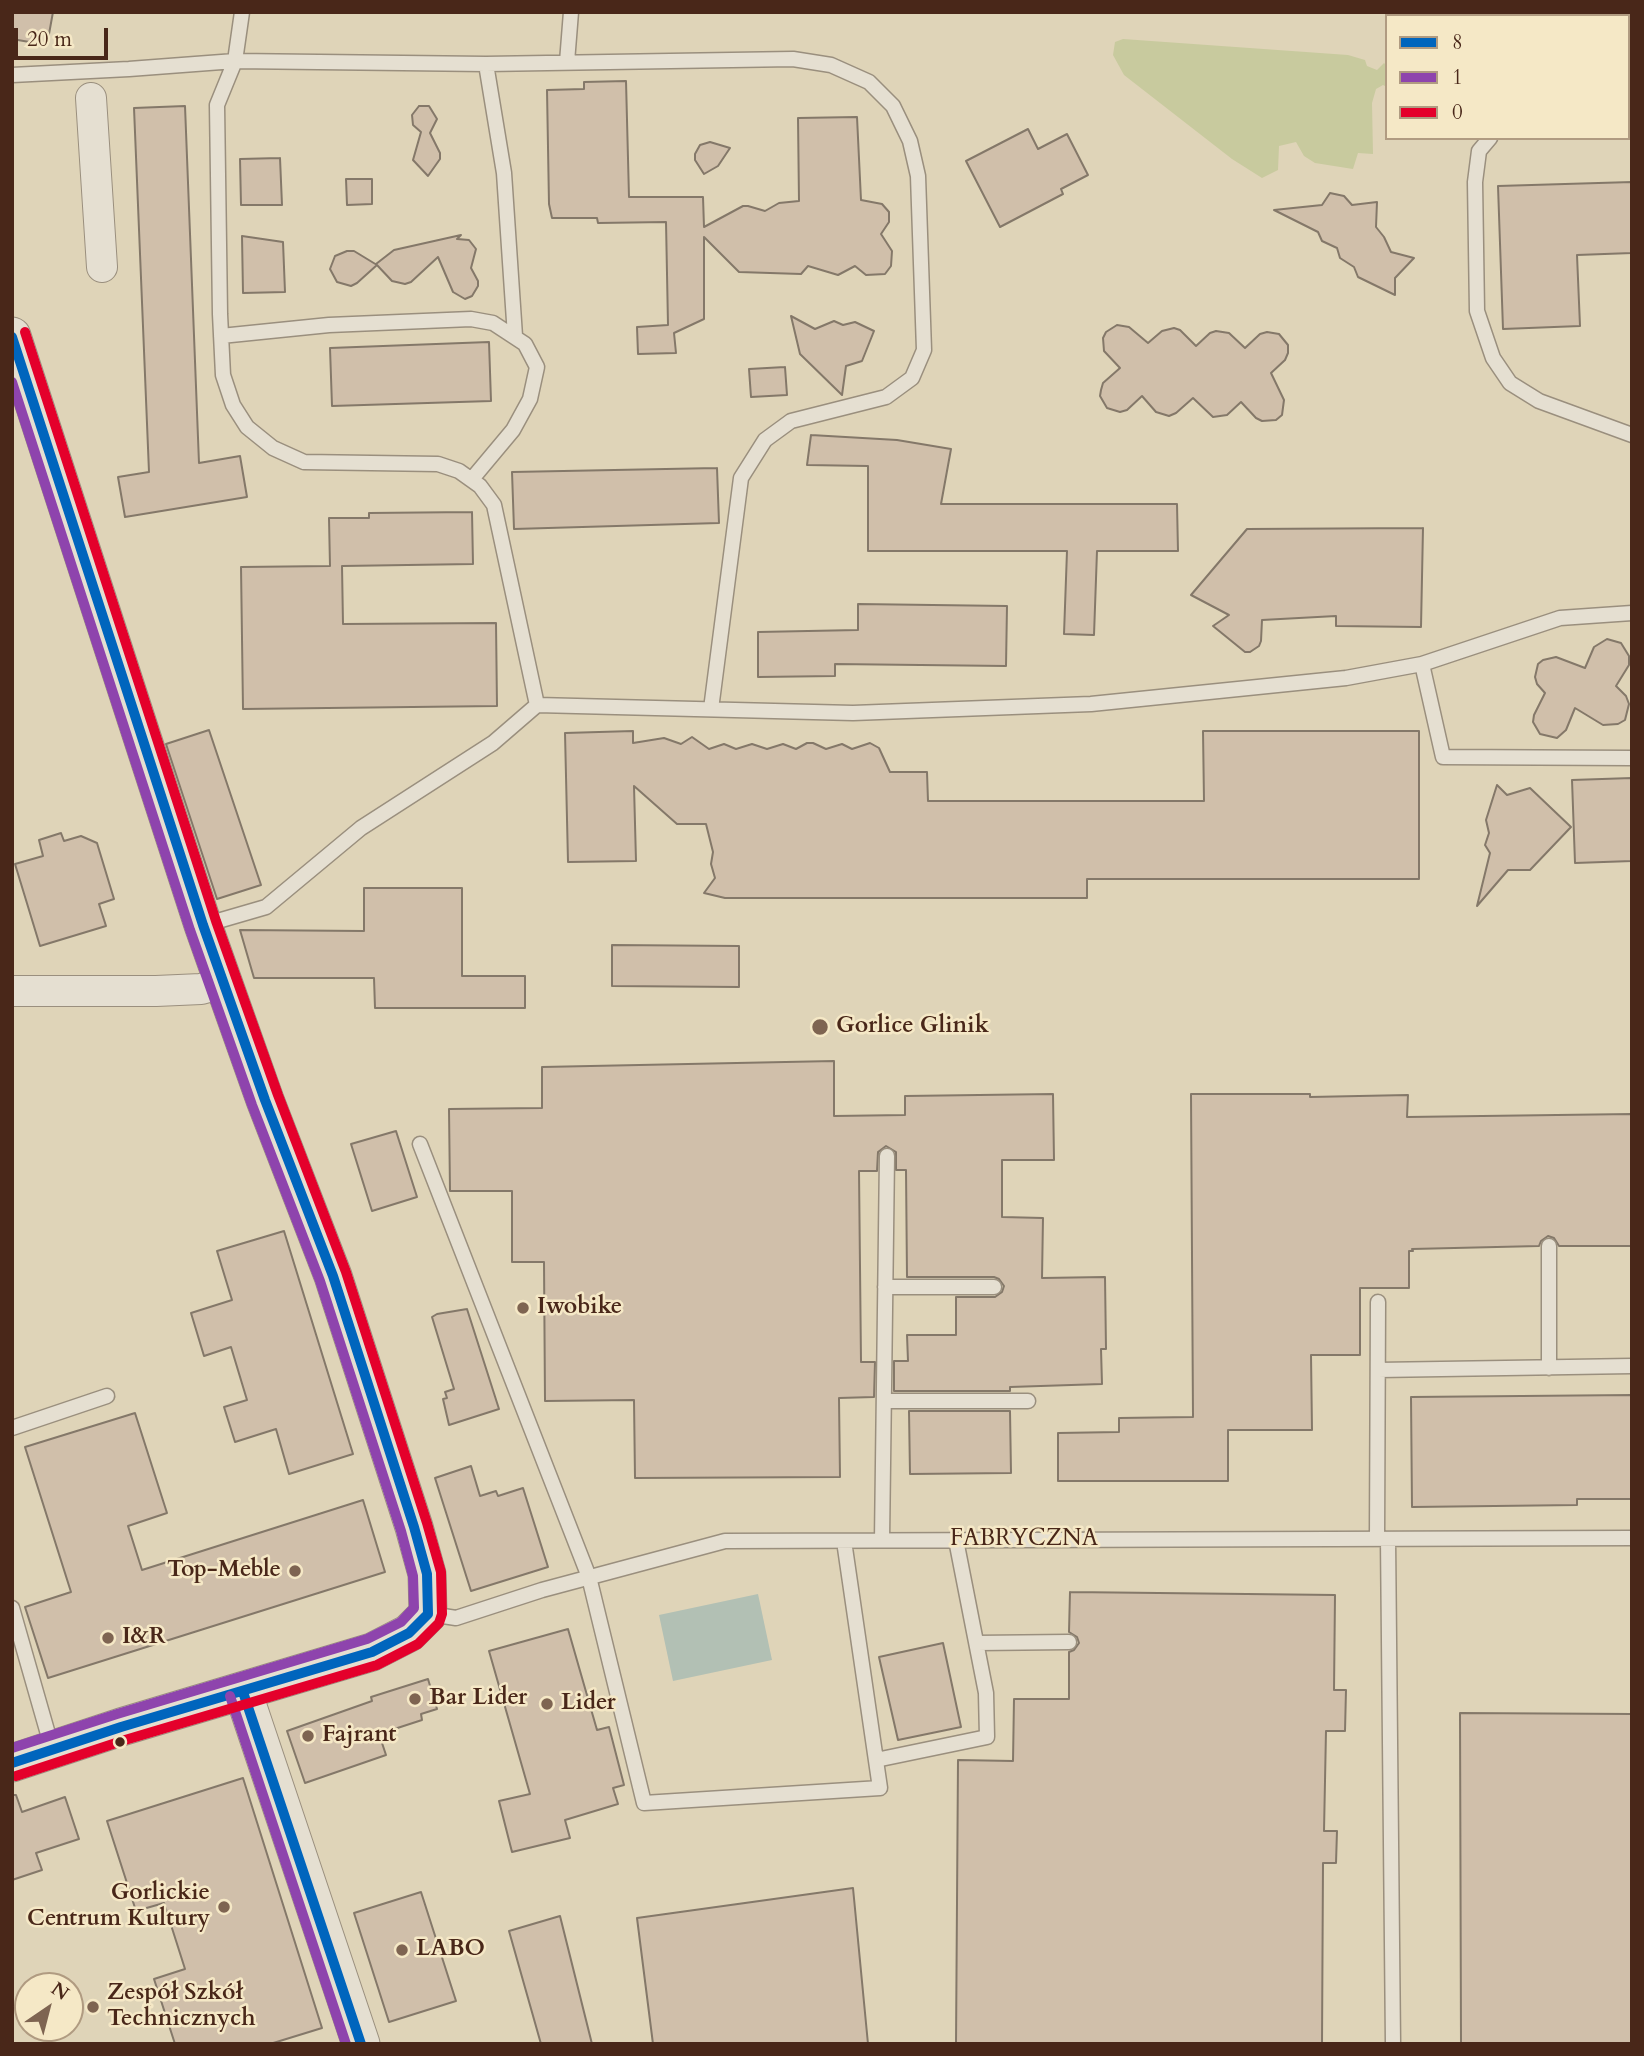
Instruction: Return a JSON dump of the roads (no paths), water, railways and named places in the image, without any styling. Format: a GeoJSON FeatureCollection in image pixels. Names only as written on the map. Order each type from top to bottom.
{"type":"FeatureCollection","features":[{"type":"Feature","properties":{"kind":"street"},"geometry":{"type":"LineString","coordinates":[[90,84],[102,267]]}},
{"type":"Feature","properties":{"kind":"street"},"geometry":{"type":"LineString","coordinates":[[12,336],[203,925],[265,1100],[333,1276],[427,1574],[428,1614],[409,1633],[372,1652],[121,1727],[12,1763]]}},
{"type":"Feature","properties":{"kind":"street"},"geometry":{"type":"LineString","coordinates":[[12,991],[156,991],[201,989],[223,983]]}},
{"type":"Feature","properties":{"kind":"street"},"geometry":{"type":"LineString","coordinates":[[243,1692],[361,2044]]}},
{"type":"Feature","properties":{"kind":"lane"},"geometry":{"type":"LineString","coordinates":[[242,12],[235,61],[217,105],[223,375],[233,405],[247,427],[273,448],[304,462],[438,464],[459,471],[480,485],[494,505],[537,705]]}},
{"type":"Feature","properties":{"kind":"lane"},"geometry":{"type":"LineString","coordinates":[[567,62],[571,12]]}},
{"type":"Feature","properties":{"kind":"lane"},"geometry":{"type":"LineString","coordinates":[[12,75],[90,84],[235,61],[486,64],[793,59],[831,65],[869,82],[893,106],[910,141],[918,176],[924,350],[912,378],[886,397],[791,421],[765,440],[741,478],[711,709]]}},
{"type":"Feature","properties":{"kind":"lane"},"geometry":{"type":"LineString","coordinates":[[486,64],[504,173],[515,336]]}},
{"type":"Feature","properties":{"kind":"lane"},"geometry":{"type":"LineString","coordinates":[[1488,140],[1479,151],[1475,195],[1477,311],[1493,358],[1510,383],[1539,401],[1632,435]]}},
{"type":"Feature","properties":{"kind":"lane"},"geometry":{"type":"LineString","coordinates":[[221,336],[329,325],[471,319],[493,323],[525,344],[537,367],[530,399],[513,430],[472,479]]}},
{"type":"Feature","properties":{"kind":"lane"},"geometry":{"type":"LineString","coordinates":[[203,925],[266,907],[361,828],[493,743],[537,705],[853,713],[1091,704],[1346,678],[1422,664],[1560,618],[1632,612]]}},
{"type":"Feature","properties":{"kind":"lane"},"geometry":{"type":"LineString","coordinates":[[1422,664],[1443,757],[1632,758]]}},
{"type":"Feature","properties":{"kind":"lane"},"geometry":{"type":"LineString","coordinates":[[420,1144],[589,1577],[644,1803],[880,1788],[844,1541]]}},
{"type":"Feature","properties":{"kind":"lane"},"geometry":{"type":"LineString","coordinates":[[882,1541],[887,1156]]}},
{"type":"Feature","properties":{"kind":"lane"},"geometry":{"type":"LineString","coordinates":[[1549,1246],[1549,1368]]}},
{"type":"Feature","properties":{"kind":"lane"},"geometry":{"type":"LineString","coordinates":[[885,1287],[994,1287]]}},
{"type":"Feature","properties":{"kind":"lane"},"geometry":{"type":"LineString","coordinates":[[1378,1302],[1393,2044]]}},
{"type":"Feature","properties":{"kind":"lane"},"geometry":{"type":"LineString","coordinates":[[1378,1370],[1632,1366]]}},
{"type":"Feature","properties":{"kind":"lane"},"geometry":{"type":"LineString","coordinates":[[12,1428],[107,1396]]}},
{"type":"Feature","properties":{"kind":"lane"},"geometry":{"type":"LineString","coordinates":[[884,1401],[1028,1401]]}},
{"type":"Feature","properties":{"kind":"lane","name":"FABRYCZNA"},"geometry":{"type":"LineString","coordinates":[[428,1614],[456,1618],[589,1577],[725,1541],[1632,1538]]}},
{"type":"Feature","properties":{"kind":"lane"},"geometry":{"type":"LineString","coordinates":[[876,1760],[987,1737],[986,1693],[957,1540]]}},
{"type":"Feature","properties":{"kind":"lane"},"geometry":{"type":"LineString","coordinates":[[12,1608],[53,1751]]}},
{"type":"Feature","properties":{"kind":"lane"},"geometry":{"type":"LineString","coordinates":[[977,1643],[1069,1642]]}},
{"type":"Feature","properties":{"kind":"place","name":"Gorlice Glinik"},"geometry":{"type":"Point","coordinates":[820,1027]}},
{"type":"Feature","properties":{"kind":"place","name":"Iwobike"},"geometry":{"type":"Point","coordinates":[523,1308]}},
{"type":"Feature","properties":{"kind":"place","name":"Top-Meble"},"geometry":{"type":"Point","coordinates":[295,1571]}},
{"type":"Feature","properties":{"kind":"place","name":"I&R"},"geometry":{"type":"Point","coordinates":[108,1638]}},
{"type":"Feature","properties":{"kind":"place","name":"Bar Lider"},"geometry":{"type":"Point","coordinates":[415,1699]}},
{"type":"Feature","properties":{"kind":"place","name":"Lider"},"geometry":{"type":"Point","coordinates":[547,1704]}},
{"type":"Feature","properties":{"kind":"place","name":"Fajrant"},"geometry":{"type":"Point","coordinates":[308,1736]}},
{"type":"Feature","properties":{"kind":"place","name":"Gorlickie Centrum Kultury"},"geometry":{"type":"Point","coordinates":[224,1907]}},
{"type":"Feature","properties":{"kind":"place","name":"LABO"},"geometry":{"type":"Point","coordinates":[402,1950]}},
{"type":"Feature","properties":{"kind":"place","name":"Zespół Szkół Technicznych"},"geometry":{"type":"Point","coordinates":[93,2007]}}]}
